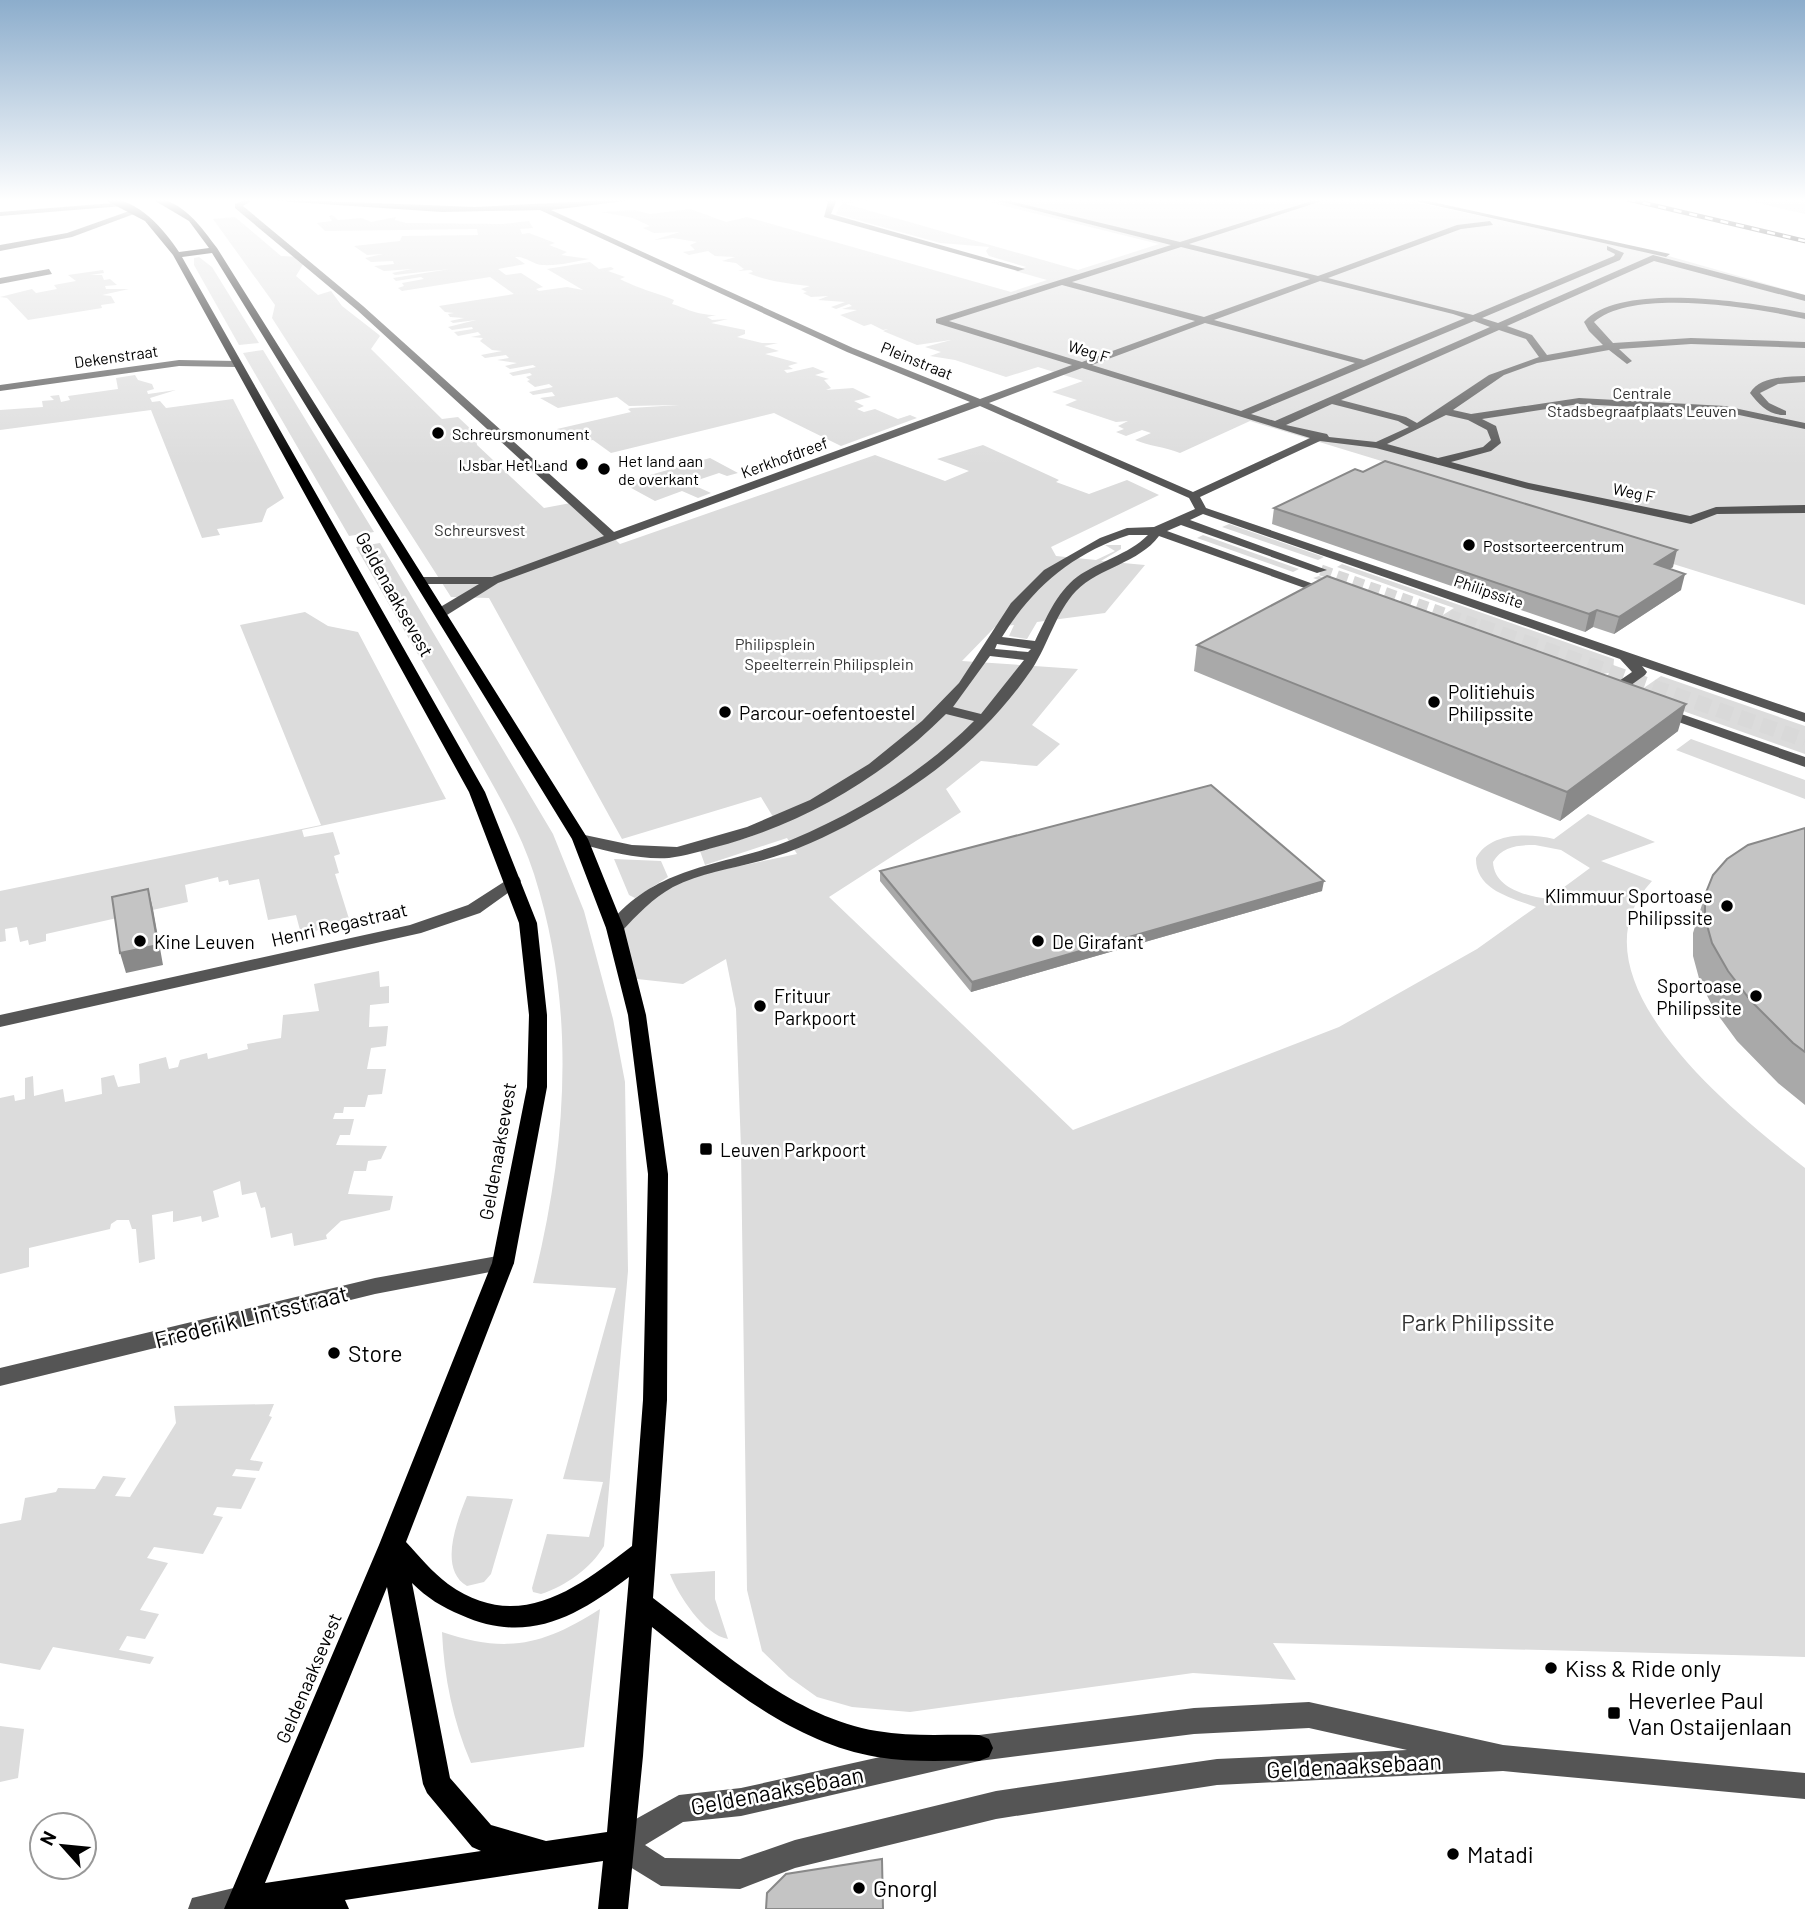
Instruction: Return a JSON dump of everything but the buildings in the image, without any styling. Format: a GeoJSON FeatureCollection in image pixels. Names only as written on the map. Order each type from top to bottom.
{"type":"FeatureCollection","features":[{"type":"Feature","properties":{"kind":"main road","name":"Geldenaaksevest"},"geometry":{"type":"LineString","coordinates":[[195,288],[477,792],[527,923],[538,1015],[537,1087],[503,1262],[392,1545],[240,1905]]}},
{"type":"Feature","properties":{"kind":"main road","name":"Geldenaaksevest"},"geometry":{"type":"LineString","coordinates":[[238,288],[442,612],[580,839],[615,928],[637,1015],[658,1174],[655,1400],[613,1909]]}},
{"type":"Feature","properties":{"kind":"main road"},"geometry":{"type":"LineString","coordinates":[[392,1545],[445,1596],[496,1617],[525,1618],[561,1611],[644,1551]]}},
{"type":"Feature","properties":{"kind":"main road"},"geometry":{"type":"LineString","coordinates":[[392,1545],[437,1784],[482,1837],[546,1854]]}},
{"type":"Feature","properties":{"kind":"main road"},"geometry":{"type":"LineString","coordinates":[[639,1603],[742,1684],[802,1718],[869,1743],[979,1748]]}},
{"type":"Feature","properties":{"kind":"main road"},"geometry":{"type":"LineString","coordinates":[[240,1905],[620,1844]]}},
{"type":"Feature","properties":{"kind":"main road"},"geometry":{"type":"LineString","coordinates":[[240,1905],[334,1909]]}},
{"type":"Feature","properties":{"kind":"street"},"geometry":{"type":"LineString","coordinates":[[336,288],[612,537]]}},
{"type":"Feature","properties":{"kind":"street","name":"Pleinstraat"},"geometry":{"type":"LineString","coordinates":[[715,288],[850,350],[982,403],[1192,496]]}},
{"type":"Feature","properties":{"kind":"street","name":"Weg F"},"geometry":{"type":"LineString","coordinates":[[1043,288],[939,321],[1090,363],[1240,415],[1377,445],[1528,486],[1690,520],[1716,511],[1805,509]]}},
{"type":"Feature","properties":{"kind":"street"},"geometry":{"type":"LineString","coordinates":[[1085,288],[1365,363]]}},
{"type":"Feature","properties":{"kind":"street","name":"Kerkhofdreef"},"geometry":{"type":"LineString","coordinates":[[442,612],[494,580],[1293,288]]}},
{"type":"Feature","properties":{"kind":"street"},"geometry":{"type":"LineString","coordinates":[[1361,288],[1456,312],[1529,337],[1545,359]]}},
{"type":"Feature","properties":{"kind":"street"},"geometry":{"type":"LineString","coordinates":[[1240,415],[1545,288]]}},
{"type":"Feature","properties":{"kind":"street"},"geometry":{"type":"LineString","coordinates":[[1276,425],[1584,288]]}},
{"type":"Feature","properties":{"kind":"street"},"geometry":{"type":"LineString","coordinates":[[1767,288],[1805,298]]}},
{"type":"Feature","properties":{"kind":"street"},"geometry":{"type":"LineString","coordinates":[[1628,361],[1610,348],[1589,323],[1594,317],[1610,310],[1639,304],[1732,302],[1805,316]]}},
{"type":"Feature","properties":{"kind":"street"},"geometry":{"type":"LineString","coordinates":[[961,314],[983,324],[1035,338]]}},
{"type":"Feature","properties":{"kind":"street"},"geometry":{"type":"LineString","coordinates":[[1377,445],[1445,412],[1477,384],[1501,372],[1545,359],[1610,348],[1733,341],[1805,345]]}},
{"type":"Feature","properties":{"kind":"street"},"geometry":{"type":"LineString","coordinates":[[1082,351],[1090,363]]}},
{"type":"Feature","properties":{"kind":"street","name":"Dekenstraat"},"geometry":{"type":"LineString","coordinates":[[0,388],[180,363],[236,364]]}},
{"type":"Feature","properties":{"kind":"street"},"geometry":{"type":"LineString","coordinates":[[1805,379],[1765,384],[1755,393],[1765,405],[1805,420]]}},
{"type":"Feature","properties":{"kind":"street"},"geometry":{"type":"LineString","coordinates":[[1330,400],[1402,419],[1416,427]]}},
{"type":"Feature","properties":{"kind":"street"},"geometry":{"type":"LineString","coordinates":[[1445,412],[1471,416],[1579,401],[1725,409],[1805,426]]}},
{"type":"Feature","properties":{"kind":"street"},"geometry":{"type":"LineString","coordinates":[[1440,461],[1487,449],[1497,441],[1492,428],[1471,416]]}},
{"type":"Feature","properties":{"kind":"street"},"geometry":{"type":"LineString","coordinates":[[615,928],[638,906],[677,879],[778,850],[817,834],[881,800],[938,763],[1002,699],[1035,652],[1059,604],[1073,587],[1092,572],[1152,541],[1157,531],[1202,510],[1192,496],[1324,435]]}},
{"type":"Feature","properties":{"kind":"street","name":"Philipssite"},"geometry":{"type":"LineString","coordinates":[[1202,510],[1805,718]]}},
{"type":"Feature","properties":{"kind":"street"},"geometry":{"type":"LineString","coordinates":[[1180,520],[1321,570]]}},
{"type":"Feature","properties":{"kind":"street"},"geometry":{"type":"LineString","coordinates":[[580,839],[610,848],[666,853],[750,832],[788,817],[879,766],[943,709],[992,646],[1022,597],[1037,581],[1062,563],[1128,532],[1157,531],[1349,599]]}},
{"type":"Feature","properties":{"kind":"street"},"geometry":{"type":"LineString","coordinates":[[1298,581],[1342,559]]}},
{"type":"Feature","properties":{"kind":"street","name":"Kerkhofdreef"},"geometry":{"type":"LineString","coordinates":[[420,580],[494,580]]}},
{"type":"Feature","properties":{"kind":"street"},"geometry":{"type":"LineString","coordinates":[[992,646],[1035,652]]}},
{"type":"Feature","properties":{"kind":"street"},"geometry":{"type":"LineString","coordinates":[[1623,656],[1640,672],[1622,685],[1586,684],[1625,697]]}},
{"type":"Feature","properties":{"kind":"street"},"geometry":{"type":"LineString","coordinates":[[1651,707],[1805,762]]}},
{"type":"Feature","properties":{"kind":"street"},"geometry":{"type":"LineString","coordinates":[[943,709],[982,719]]}},
{"type":"Feature","properties":{"kind":"street","name":"Henri Regastraat"},"geometry":{"type":"LineString","coordinates":[[0,1021],[415,929],[474,909],[513,881]]}},
{"type":"Feature","properties":{"kind":"street","name":"Frederik Lintsstraat"},"geometry":{"type":"LineString","coordinates":[[0,1377],[375,1286],[503,1262]]}},
{"type":"Feature","properties":{"kind":"street","name":"Geldenaaksebaan"},"geometry":{"type":"LineString","coordinates":[[1503,1758],[1217,1772],[1024,1801],[794,1854],[740,1874],[662,1872],[620,1844],[679,1808],[741,1802],[979,1748],[1194,1721],[1309,1715],[1503,1758],[1805,1786]]}},
{"type":"Feature","properties":{"kind":"street"},"geometry":{"type":"LineString","coordinates":[[203,1909],[240,1905]]}},
{"type":"Feature","properties":{"kind":"green space"},"geometry":{"type":"Polygon","coordinates":[[[207,288],[225,288],[259,343],[239,345],[207,288]]]}},
{"type":"Feature","properties":{"kind":"green space","name":"Park Philipssite"},"geometry":{"type":"Polygon","coordinates":[[[263,288],[310,288],[318,295],[331,291],[342,306],[380,336],[371,349],[442,419],[458,417],[475,433],[477,445],[544,508],[576,502],[620,544],[875,455],[945,481],[969,471],[937,459],[983,445],[1059,480],[1056,482],[1089,494],[1127,480],[1159,495],[1051,547],[1056,556],[1096,560],[1115,551],[1105,545],[1121,545],[1121,549],[1101,561],[1145,565],[1105,613],[1037,622],[1027,639],[1009,636],[1014,625],[995,627],[962,661],[1078,669],[1032,725],[1060,744],[1037,766],[981,761],[946,789],[961,812],[829,897],[1073,1130],[1339,1027],[1477,949],[1536,907],[1506,896],[1482,878],[1477,869],[1476,858],[1482,849],[1491,843],[1511,836],[1554,839],[1588,814],[1655,842],[1601,861],[1652,881],[1630,919],[1628,959],[1643,1000],[1669,1041],[1703,1079],[1805,1168],[1805,1657],[1273,1643],[1296,1680],[1193,1673],[910,1712],[852,1707],[817,1697],[789,1677],[762,1651],[747,1590],[741,1149],[736,1009],[726,959],[683,984],[628,978],[615,928],[677,879],[797,854],[787,838],[705,865],[700,851],[750,837],[778,825],[761,797],[622,839],[489,598],[451,597],[272,318],[275,305],[263,288]],[[1535,845],[1511,847],[1493,862],[1495,871],[1505,884],[1530,896],[1548,899],[1590,868],[1561,850],[1535,845]]]}},
{"type":"Feature","properties":{"kind":"green space"},"geometry":{"type":"Polygon","coordinates":[[[398,288],[420,288],[402,291],[398,288]]]}},
{"type":"Feature","properties":{"kind":"green space"},"geometry":{"type":"Polygon","coordinates":[[[506,288],[539,288],[536,289],[539,291],[559,288],[642,288],[674,300],[672,304],[697,313],[716,315],[707,317],[712,320],[728,319],[711,323],[745,330],[745,334],[737,337],[762,343],[778,343],[764,346],[779,351],[765,354],[798,363],[788,366],[793,369],[784,370],[787,373],[813,367],[825,372],[815,375],[829,379],[824,380],[831,388],[826,390],[853,388],[871,397],[854,401],[864,406],[857,409],[864,412],[875,409],[898,419],[910,415],[917,418],[841,446],[774,413],[611,453],[593,440],[582,442],[574,437],[568,439],[557,429],[631,412],[628,409],[631,408],[679,405],[629,406],[617,397],[558,408],[540,398],[555,396],[552,392],[533,395],[529,392],[553,387],[549,384],[535,387],[527,381],[530,380],[526,377],[532,375],[530,373],[513,376],[509,373],[536,367],[533,365],[510,369],[505,366],[517,363],[497,360],[509,358],[506,355],[485,358],[481,355],[502,351],[492,350],[480,341],[483,338],[471,337],[481,335],[478,332],[458,336],[454,332],[473,329],[472,327],[452,330],[448,327],[476,320],[453,323],[450,321],[464,318],[450,317],[448,314],[454,313],[445,312],[439,306],[514,294],[506,288]]]}},
{"type":"Feature","properties":{"kind":"green space","name":"Centrale Stadsbegraafplaats Leuven"},"geometry":{"type":"Polygon","coordinates":[[[997,288],[1011,292],[1023,288],[1781,288],[1805,295],[1805,605],[1384,474],[1398,466],[1250,421],[1180,453],[1140,442],[1135,440],[1151,433],[1142,430],[1126,436],[1116,432],[1124,429],[1118,426],[1128,421],[1116,422],[1065,405],[1077,400],[1052,392],[1083,381],[1038,367],[1006,377],[955,360],[930,356],[941,352],[925,347],[951,340],[917,345],[883,331],[888,329],[883,330],[871,324],[864,326],[840,315],[857,310],[842,309],[852,306],[849,304],[836,309],[831,307],[845,302],[818,300],[828,296],[811,297],[801,289],[997,288]]]}},
{"type":"Feature","properties":{"kind":"green space"},"geometry":{"type":"Polygon","coordinates":[[[32,289],[36,293],[57,289],[129,289],[102,295],[111,296],[115,303],[101,305],[102,308],[28,320],[7,298],[0,297],[32,289]]]}},
{"type":"Feature","properties":{"kind":"green space"},"geometry":{"type":"Polygon","coordinates":[[[263,350],[374,532],[349,536],[243,353],[263,350]]]}},
{"type":"Feature","properties":{"kind":"green space"},"geometry":{"type":"Polygon","coordinates":[[[135,375],[138,380],[152,384],[154,389],[147,391],[148,394],[176,390],[150,398],[152,402],[160,401],[166,408],[233,399],[284,498],[267,509],[262,522],[217,529],[220,535],[202,538],[151,410],[0,430],[0,410],[43,407],[42,401],[54,400],[50,396],[59,395],[61,402],[70,400],[68,396],[118,389],[116,378],[135,375]]]}},
{"type":"Feature","properties":{"kind":"green space"},"geometry":{"type":"Polygon","coordinates":[[[710,458],[738,473],[727,476],[719,473],[689,483],[711,493],[698,498],[682,491],[655,501],[622,483],[710,458]]]}},
{"type":"Feature","properties":{"kind":"green space"},"geometry":{"type":"Polygon","coordinates":[[[1229,524],[1324,557],[1318,560],[1222,527],[1229,524]]]}},
{"type":"Feature","properties":{"kind":"green space"},"geometry":{"type":"Polygon","coordinates":[[[1203,535],[1299,569],[1293,572],[1197,538],[1203,535]]]}},
{"type":"Feature","properties":{"kind":"green space"},"geometry":{"type":"Polygon","coordinates":[[[380,543],[553,834],[584,911],[613,1019],[625,1082],[628,1271],[604,1546],[592,1562],[577,1575],[541,1594],[533,1592],[532,1588],[547,1534],[589,1537],[603,1482],[563,1479],[616,1288],[533,1283],[554,1181],[560,1130],[562,1027],[548,925],[534,874],[513,823],[356,547],[380,543]]]}},
{"type":"Feature","properties":{"kind":"green space"},"geometry":{"type":"Polygon","coordinates":[[[1342,564],[1614,659],[1613,672],[1589,677],[1313,578],[1319,576],[1438,618],[1454,608],[1337,567],[1342,564]]]}},
{"type":"Feature","properties":{"kind":"green space"},"geometry":{"type":"Polygon","coordinates":[[[305,612],[328,626],[358,632],[446,799],[302,830],[304,837],[333,832],[340,854],[334,856],[339,873],[335,874],[350,922],[368,919],[301,934],[296,915],[268,920],[259,879],[229,885],[228,880],[219,882],[218,877],[185,885],[188,902],[46,934],[46,941],[29,945],[28,940],[20,942],[17,927],[5,929],[6,941],[0,942],[0,891],[321,825],[240,625],[305,612]]]}},
{"type":"Feature","properties":{"kind":"green space"},"geometry":{"type":"Polygon","coordinates":[[[1661,676],[1805,726],[1805,754],[1635,694],[1661,676]]]}},
{"type":"Feature","properties":{"kind":"green space"},"geometry":{"type":"Polygon","coordinates":[[[1691,739],[1805,780],[1805,799],[1676,750],[1691,739]]]}},
{"type":"Feature","properties":{"kind":"green space"},"geometry":{"type":"Polygon","coordinates":[[[614,859],[661,861],[668,877],[635,898],[629,895],[614,859]]]}},
{"type":"Feature","properties":{"kind":"green space"},"geometry":{"type":"Polygon","coordinates":[[[379,971],[380,987],[389,986],[389,1003],[370,1005],[369,1027],[388,1026],[386,1046],[371,1048],[367,1069],[386,1069],[382,1094],[368,1095],[365,1107],[344,1107],[343,1113],[335,1113],[333,1119],[354,1119],[350,1135],[340,1135],[336,1145],[387,1146],[381,1159],[368,1161],[366,1171],[354,1171],[348,1194],[393,1196],[390,1210],[341,1221],[326,1235],[327,1239],[294,1246],[292,1233],[271,1238],[265,1207],[261,1208],[256,1192],[242,1195],[240,1181],[213,1191],[219,1217],[202,1222],[201,1216],[173,1222],[173,1211],[152,1215],[155,1259],[139,1263],[136,1229],[132,1229],[129,1220],[117,1220],[111,1224],[110,1229],[29,1248],[29,1267],[0,1274],[0,1098],[14,1095],[15,1101],[25,1099],[25,1078],[33,1076],[34,1096],[63,1089],[65,1102],[102,1094],[101,1078],[114,1075],[118,1087],[140,1083],[139,1064],[166,1057],[169,1069],[178,1067],[180,1060],[207,1053],[208,1059],[248,1049],[247,1044],[281,1038],[283,1015],[319,1011],[314,984],[379,971]]]}},
{"type":"Feature","properties":{"kind":"green space"},"geometry":{"type":"Polygon","coordinates":[[[274,1404],[269,1416],[272,1417],[250,1460],[263,1462],[259,1471],[236,1469],[232,1476],[256,1478],[241,1509],[217,1507],[213,1515],[223,1517],[203,1554],[154,1547],[147,1558],[168,1563],[140,1610],[159,1614],[145,1639],[127,1636],[119,1650],[154,1657],[150,1664],[53,1647],[40,1670],[0,1663],[0,1524],[21,1520],[25,1498],[56,1492],[58,1488],[95,1489],[103,1476],[126,1478],[115,1496],[130,1497],[176,1423],[174,1406],[274,1404]]]}},
{"type":"Feature","properties":{"kind":"green space"},"geometry":{"type":"Polygon","coordinates":[[[467,1496],[513,1499],[491,1574],[484,1582],[467,1586],[458,1578],[453,1568],[452,1544],[467,1496]]]}},
{"type":"Feature","properties":{"kind":"green space"},"geometry":{"type":"Polygon","coordinates":[[[715,1571],[715,1599],[728,1639],[719,1636],[701,1622],[686,1603],[670,1574],[715,1571]]]}},
{"type":"Feature","properties":{"kind":"green space"},"geometry":{"type":"Polygon","coordinates":[[[600,1609],[584,1747],[471,1763],[450,1699],[442,1632],[486,1643],[524,1642],[561,1631],[600,1609]]]}},
{"type":"Feature","properties":{"kind":"green space"},"geometry":{"type":"Polygon","coordinates":[[[0,1726],[24,1729],[18,1778],[0,1782],[0,1726]]]}},
{"type":"Feature","properties":{"kind":"tunnel"},"geometry":{"type":"LineString","coordinates":[[1321,570],[1484,627]]}},
{"type":"Feature","properties":{"kind":"tunnel"},"geometry":{"type":"LineString","coordinates":[[1479,626],[1805,740]]}},
{"type":"Feature","properties":{"kind":"place","name":"Schreursmonument"},"geometry":{"type":"Point","coordinates":[438,433]}},
{"type":"Feature","properties":{"kind":"place","name":"IJsbar Het Land"},"geometry":{"type":"Point","coordinates":[582,464]}},
{"type":"Feature","properties":{"kind":"place","name":"Het land aan de overkant"},"geometry":{"type":"Point","coordinates":[604,469]}},
{"type":"Feature","properties":{"kind":"place","name":"Postsorteercentrum"},"geometry":{"type":"Point","coordinates":[1469,545]}},
{"type":"Feature","properties":{"kind":"place","name":"Politiehuis Philipssite"},"geometry":{"type":"Point","coordinates":[1434,702]}},
{"type":"Feature","properties":{"kind":"place","name":"Parcour-oefentoestel"},"geometry":{"type":"Point","coordinates":[725,712]}},
{"type":"Feature","properties":{"kind":"place","name":"Klimmuur Sportoase Philipssite"},"geometry":{"type":"Point","coordinates":[1727,906]}},
{"type":"Feature","properties":{"kind":"place","name":"Kine Leuven"},"geometry":{"type":"Point","coordinates":[140,941]}},
{"type":"Feature","properties":{"kind":"place","name":"De Girafant"},"geometry":{"type":"Point","coordinates":[1038,941]}},
{"type":"Feature","properties":{"kind":"place","name":"Sportoase Philipssite"},"geometry":{"type":"Point","coordinates":[1756,996]}},
{"type":"Feature","properties":{"kind":"place","name":"Frituur Parkpoort"},"geometry":{"type":"Point","coordinates":[760,1006]}},
{"type":"Feature","properties":{"kind":"place","name":"Leuven Parkpoort"},"geometry":{"type":"Point","coordinates":[706,1149]}},
{"type":"Feature","properties":{"kind":"place","name":"Store"},"geometry":{"type":"Point","coordinates":[334,1353]}},
{"type":"Feature","properties":{"kind":"place","name":"Kiss & Ride only"},"geometry":{"type":"Point","coordinates":[1551,1668]}},
{"type":"Feature","properties":{"kind":"place","name":"Heverlee Paul Van Ostaijenlaan"},"geometry":{"type":"Point","coordinates":[1614,1713]}},
{"type":"Feature","properties":{"kind":"place","name":"Matadi"},"geometry":{"type":"Point","coordinates":[1453,1854]}},
{"type":"Feature","properties":{"kind":"place","name":"Gnorgl"},"geometry":{"type":"Point","coordinates":[859,1888]}},
{"type":"Feature","properties":{"kind":"park label","name":"Schreursvest"},"geometry":{"type":"Point","coordinates":[480,529]}},
{"type":"Feature","properties":{"kind":"park label","name":"Philipsplein"},"geometry":{"type":"Point","coordinates":[775,643]}},
{"type":"Feature","properties":{"kind":"park label","name":"Speelterrein Philipsplein"},"geometry":{"type":"Point","coordinates":[829,663]}}]}
